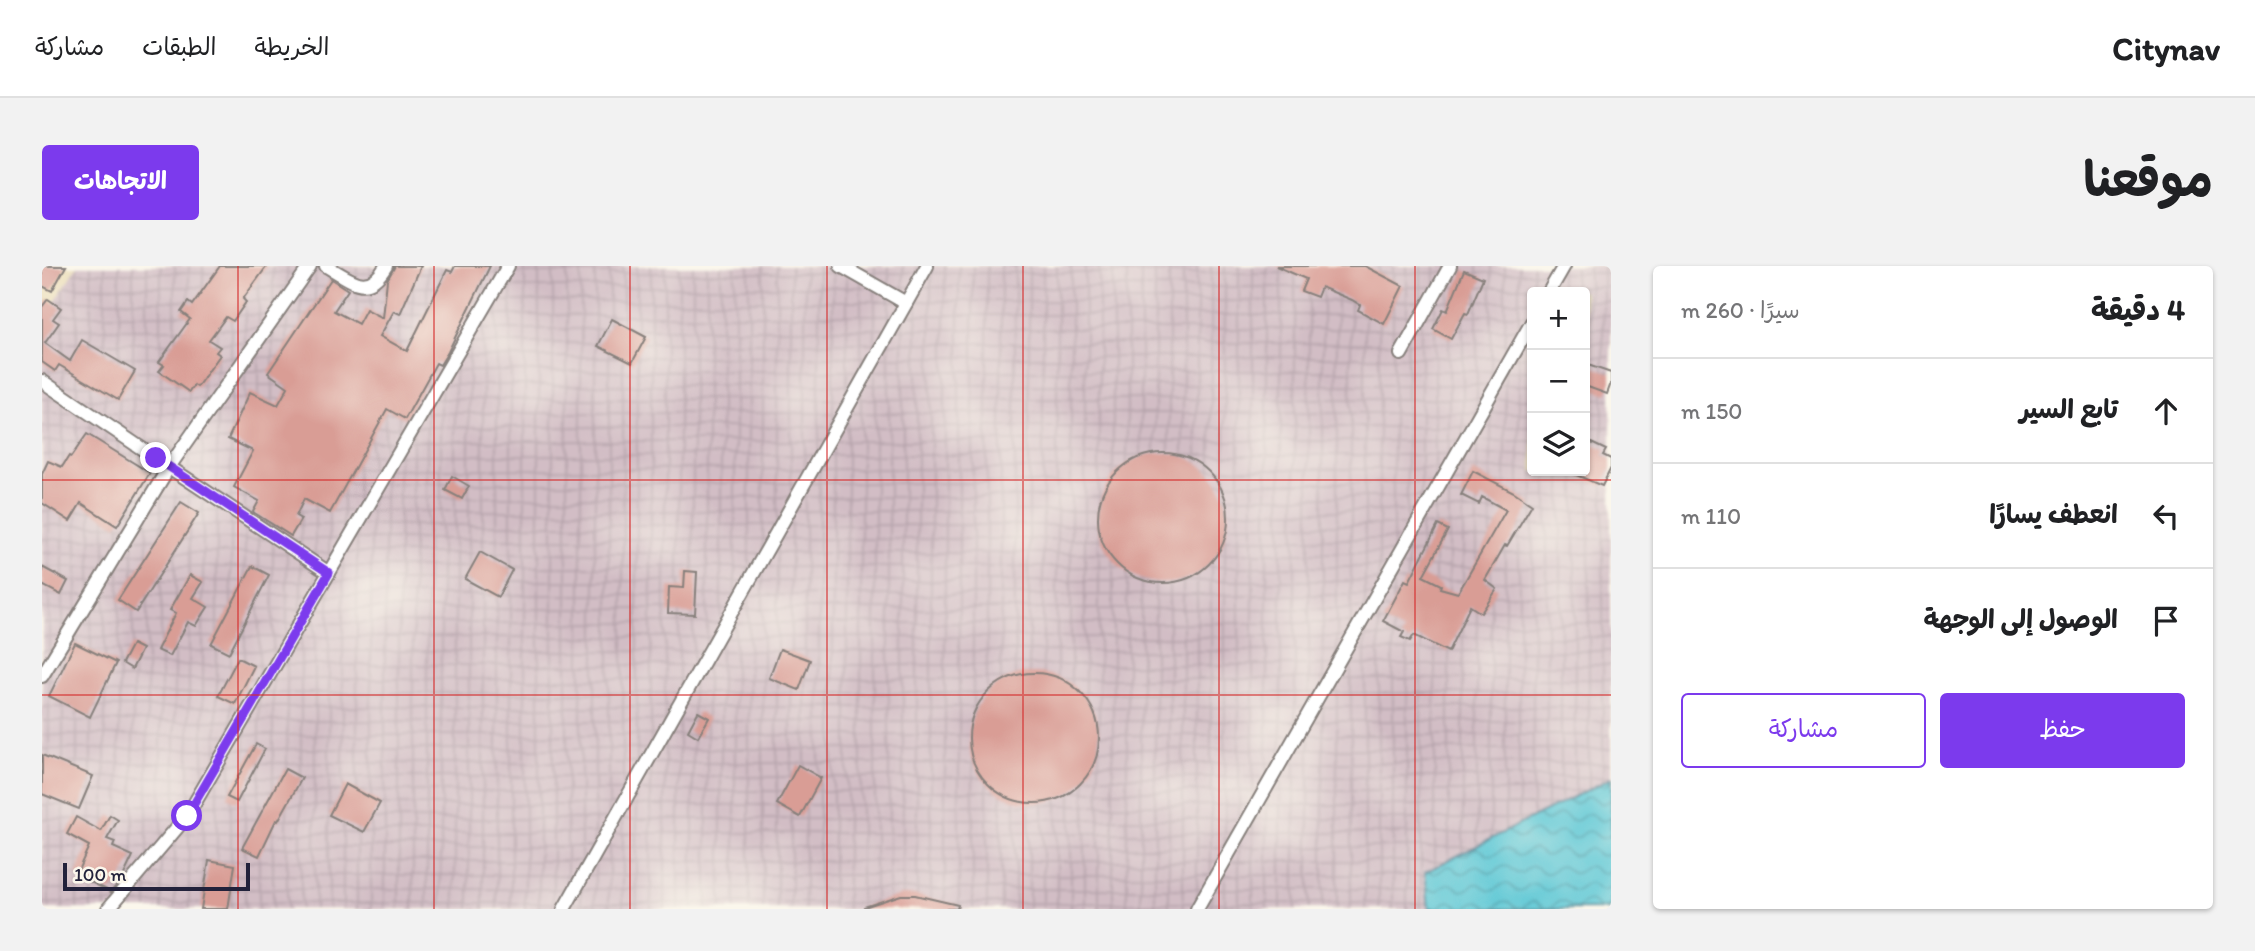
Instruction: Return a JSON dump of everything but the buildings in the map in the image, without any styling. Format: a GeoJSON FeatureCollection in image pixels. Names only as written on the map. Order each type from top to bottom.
{"type":"FeatureCollection","features":[{"type":"Feature","properties":{"kind":"lane"},"geometry":{"type":"LineString","coordinates":[[42,676],[169,467],[310,266]]}},
{"type":"Feature","properties":{"kind":"lane"},"geometry":{"type":"LineString","coordinates":[[326,266],[356,283],[366,285],[379,278],[386,266]]}},
{"type":"Feature","properties":{"kind":"lane"},"geometry":{"type":"LineString","coordinates":[[108,909],[187,816],[508,266]]}},
{"type":"Feature","properties":{"kind":"lane"},"geometry":{"type":"LineString","coordinates":[[841,266],[906,303]]}},
{"type":"Feature","properties":{"kind":"lane"},"geometry":{"type":"LineString","coordinates":[[564,909],[927,266]]}},
{"type":"Feature","properties":{"kind":"lane"},"geometry":{"type":"LineString","coordinates":[[1401,354],[1450,266]]}},
{"type":"Feature","properties":{"kind":"lane"},"geometry":{"type":"LineString","coordinates":[[1552,287],[1564,266]]}},
{"type":"Feature","properties":{"kind":"lane"},"geometry":{"type":"LineString","coordinates":[[1197,909],[1527,331]]}},
{"type":"Feature","properties":{"kind":"lane"},"geometry":{"type":"LineString","coordinates":[[42,381],[329,573]]}},
{"type":"Feature","properties":{"kind":"shaded area"},"geometry":{"type":"Polygon","coordinates":[[[77,266],[1611,266],[1611,778],[1425,872],[1429,909],[42,909],[42,322],[77,266]]]}},
{"type":"Feature","properties":{"kind":"water"},"geometry":{"type":"Polygon","coordinates":[[[1611,778],[1611,909],[1429,909],[1425,872],[1611,778]]]}},
{"type":"Feature","properties":{"kind":"route"},"geometry":{"type":"LineString","coordinates":[[156,458],[329,573],[187,816]]}}]}
